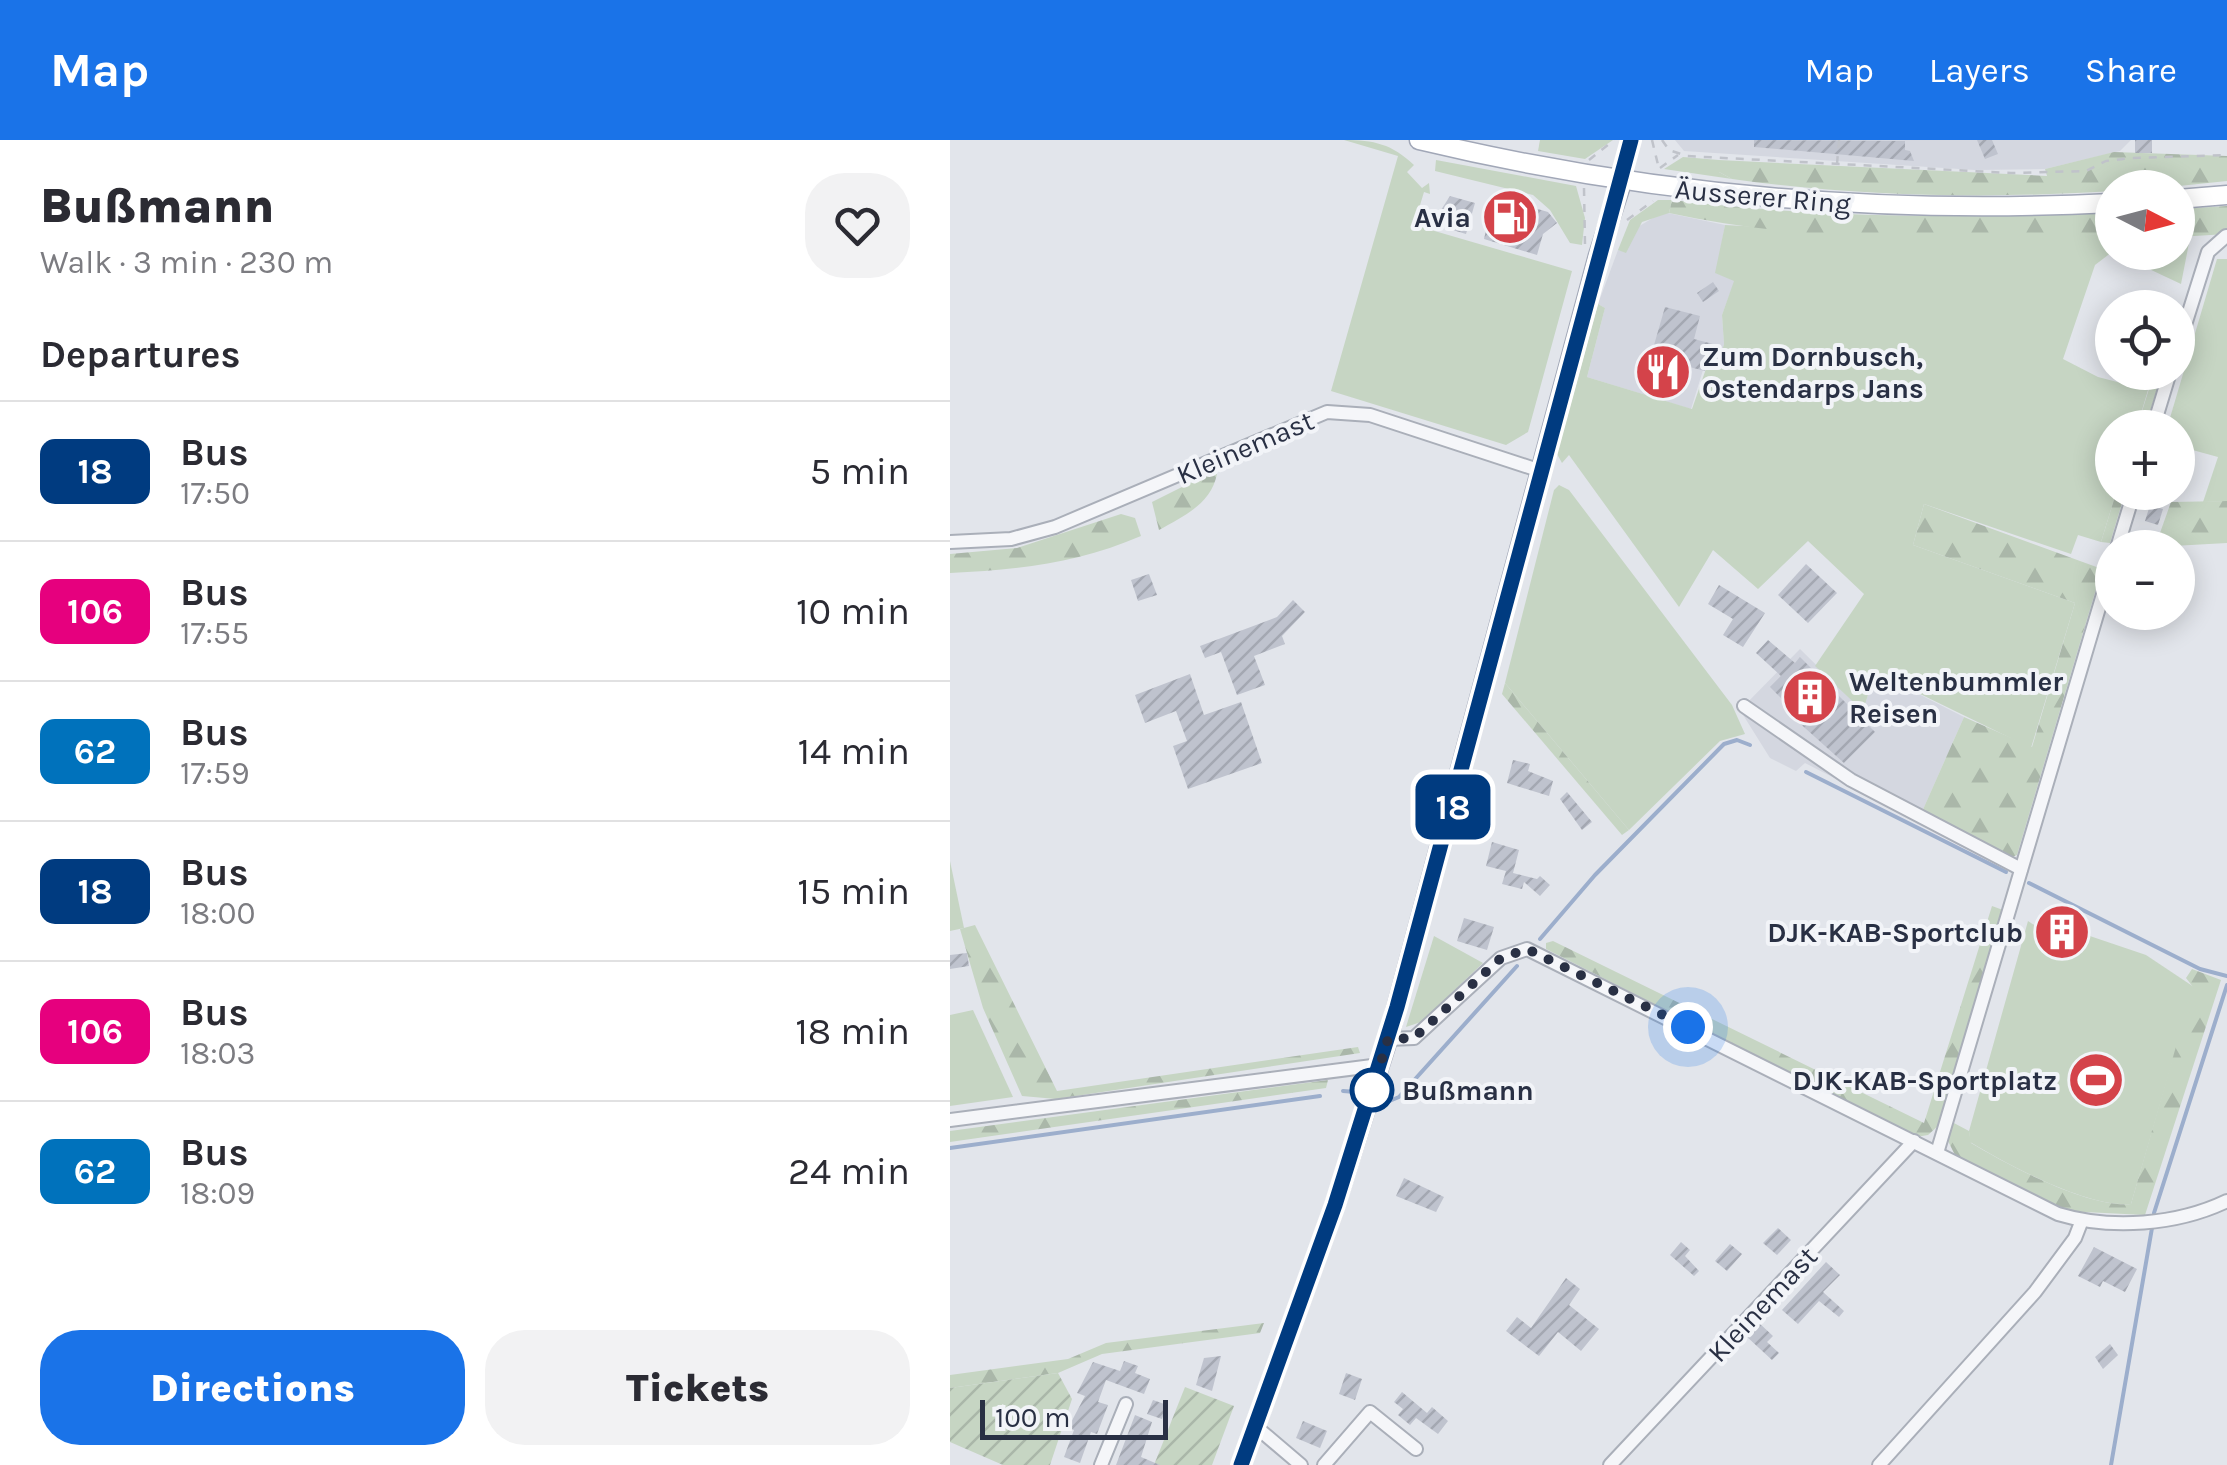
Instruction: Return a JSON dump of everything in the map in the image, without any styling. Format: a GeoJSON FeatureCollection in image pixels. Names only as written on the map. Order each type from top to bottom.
{"type":"FeatureCollection","features":[{"type":"Feature","properties":{"kind":"main road","name":"Äusserer Ring"},"geometry":{"type":"LineString","coordinates":[[1419,140],[1622,182],[1807,202],[1969,207],[2095,204]]}},
{"type":"Feature","properties":{"kind":"main road"},"geometry":{"type":"LineString","coordinates":[[1241,1465],[1388,1039],[1598,256],[1622,182]]}},
{"type":"Feature","properties":{"kind":"main road"},"geometry":{"type":"LineString","coordinates":[[2195,198],[2227,195]]}},
{"type":"Feature","properties":{"kind":"street"},"geometry":{"type":"LineString","coordinates":[[1622,182],[1631,140]]}},
{"type":"Feature","properties":{"kind":"street"},"geometry":{"type":"LineString","coordinates":[[2195,293],[2208,252],[2226,236]]}},
{"type":"Feature","properties":{"kind":"street","name":"Kleinemast"},"geometry":{"type":"LineString","coordinates":[[950,542],[1012,539],[1055,527],[1327,412],[1370,415],[1542,471]]}},
{"type":"Feature","properties":{"kind":"street"},"geometry":{"type":"LineString","coordinates":[[1936,1153],[2095,621]]}},
{"type":"Feature","properties":{"kind":"street"},"geometry":{"type":"LineString","coordinates":[[1744,706],[1851,780],[2021,869]]}},
{"type":"Feature","properties":{"kind":"street"},"geometry":{"type":"LineString","coordinates":[[1388,1039],[1414,1038],[1501,958],[1527,949],[2058,1214],[2082,1220],[2178,1220],[2227,1201]]}},
{"type":"Feature","properties":{"kind":"street"},"geometry":{"type":"LineString","coordinates":[[950,1120],[1380,1065]]}},
{"type":"Feature","properties":{"kind":"street","name":"Kleinemast"},"geometry":{"type":"LineString","coordinates":[[1610,1465],[1914,1142]]}},
{"type":"Feature","properties":{"kind":"street"},"geometry":{"type":"LineString","coordinates":[[1879,1465],[2035,1292],[2067,1252],[2082,1220]]}},
{"type":"Feature","properties":{"kind":"street"},"geometry":{"type":"LineString","coordinates":[[1101,1465],[1126,1404]]}},
{"type":"Feature","properties":{"kind":"street"},"geometry":{"type":"LineString","coordinates":[[1324,1465],[1370,1412],[1416,1449]]}},
{"type":"Feature","properties":{"kind":"street"},"geometry":{"type":"LineString","coordinates":[[1255,1426],[1301,1465]]}},
{"type":"Feature","properties":{"kind":"path"},"geometry":{"type":"LineString","coordinates":[[1662,140],[1679,154],[1950,173],[2073,172],[2115,159],[2227,156]]}},
{"type":"Feature","properties":{"kind":"path"},"geometry":{"type":"LineString","coordinates":[[1836,166],[1839,140]]}},
{"type":"Feature","properties":{"kind":"path"},"geometry":{"type":"LineString","coordinates":[[1659,168],[1679,154]]}},
{"type":"Feature","properties":{"kind":"shaded area"},"geometry":{"type":"Polygon","coordinates":[[[1675,140],[2131,140],[2120,151],[2045,169],[1975,170],[1684,151],[1675,140]]]}},
{"type":"Feature","properties":{"kind":"shaded area"},"geometry":{"type":"Polygon","coordinates":[[[1663,212],[1725,225],[1716,273],[1735,280],[1722,315],[1724,344],[1718,366],[1708,363],[1703,370],[1691,409],[1587,377],[1605,308],[1598,304],[1618,250],[1626,252],[1636,228],[1663,212]]]}},
{"type":"Feature","properties":{"kind":"shaded area"},"geometry":{"type":"Polygon","coordinates":[[[1800,649],[1863,711],[1875,672],[1964,717],[1918,821],[1805,763],[1796,771],[1770,758],[1740,710],[1800,649]]]}},
{"type":"Feature","properties":{"kind":"green space"},"geometry":{"type":"Polygon","coordinates":[[[1344,140],[1374,142],[1390,148],[1414,165],[1407,172],[1422,188],[1429,183],[1430,194],[1424,192],[1414,225],[1572,271],[1528,432],[1506,445],[1331,391],[1398,156],[1344,140]]]}},
{"type":"Feature","properties":{"kind":"green space"},"geometry":{"type":"Polygon","coordinates":[[[1540,140],[1613,140],[1585,159],[1538,151],[1540,140]]]}},
{"type":"Feature","properties":{"kind":"green space"},"geometry":{"type":"Polygon","coordinates":[[[2114,152],[2227,156],[2227,181],[2195,184],[2195,170],[2095,170],[2095,192],[1981,195],[1856,192],[1732,179],[1719,172],[1719,160],[2047,176],[2045,169],[2114,152]]]}},
{"type":"Feature","properties":{"kind":"green space"},"geometry":{"type":"Polygon","coordinates":[[[1683,157],[1719,160],[1719,172],[1732,179],[1664,169],[1683,157]]]}},
{"type":"Feature","properties":{"kind":"green space"},"geometry":{"type":"Polygon","coordinates":[[[1436,160],[1576,186],[1585,218],[1582,245],[1570,243],[1550,210],[1533,195],[1435,171],[1436,160]]]}},
{"type":"Feature","properties":{"kind":"green space"},"geometry":{"type":"Polygon","coordinates":[[[1658,200],[1672,200],[1669,213],[1642,222],[1626,253],[1618,250],[1630,220],[1658,200]]]}},
{"type":"Feature","properties":{"kind":"green space"},"geometry":{"type":"Polygon","coordinates":[[[1672,200],[1892,215],[2095,213],[2095,235],[2002,238],[1834,235],[1669,213],[1672,200]]]}},
{"type":"Feature","properties":{"kind":"green space"},"geometry":{"type":"Polygon","coordinates":[[[2227,206],[2227,234],[2195,236],[2195,208],[2227,206]]]}},
{"type":"Feature","properties":{"kind":"green space"},"geometry":{"type":"Polygon","coordinates":[[[1725,225],[1933,236],[2095,234],[2095,265],[2063,359],[2095,375],[2095,390],[2148,390],[2142,410],[2095,410],[2095,510],[2111,510],[2105,530],[2095,530],[2095,540],[2078,535],[2071,554],[1924,504],[1913,545],[2075,603],[2031,748],[1875,672],[1863,711],[1815,666],[1864,594],[1808,541],[1758,589],[1713,550],[1679,607],[1569,455],[1562,463],[1557,454],[1598,304],[1605,308],[1587,377],[1692,409],[1708,363],[1718,365],[1724,344],[1722,315],[1734,281],[1715,273],[1725,225]]]}},
{"type":"Feature","properties":{"kind":"green space"},"geometry":{"type":"Polygon","coordinates":[[[2217,259],[2227,259],[2227,501],[2203,502],[2218,457],[2195,451],[2195,410],[2172,410],[2178,390],[2195,390],[2195,333],[2217,259]]]}},
{"type":"Feature","properties":{"kind":"green space"},"geometry":{"type":"Polygon","coordinates":[[[2151,270],[2184,270],[2181,284],[2151,270]]]}},
{"type":"Feature","properties":{"kind":"green space"},"geometry":{"type":"Polygon","coordinates":[[[2149,390],[2157,390],[2150,410],[2142,410],[2149,390]]]}},
{"type":"Feature","properties":{"kind":"green space"},"geometry":{"type":"Polygon","coordinates":[[[1210,473],[1217,474],[1203,501],[1159,530],[1152,502],[1210,473]]]}},
{"type":"Feature","properties":{"kind":"green space"},"geometry":{"type":"Polygon","coordinates":[[[1559,485],[1569,490],[1732,705],[1745,734],[1720,741],[1629,830],[1505,683],[1554,490],[1559,485]]]}},
{"type":"Feature","properties":{"kind":"green space"},"geometry":{"type":"Polygon","coordinates":[[[2227,501],[2227,543],[2195,545],[2195,530],[2161,530],[2168,510],[2195,510],[2195,502],[2227,501]]]}},
{"type":"Feature","properties":{"kind":"green space"},"geometry":{"type":"Polygon","coordinates":[[[1924,504],[2095,566],[2095,593],[2017,855],[2010,858],[1921,814],[1964,717],[2032,747],[2075,603],[1913,545],[1924,504]]]}},
{"type":"Feature","properties":{"kind":"green space"},"geometry":{"type":"Polygon","coordinates":[[[2111,510],[2120,510],[2114,530],[2105,530],[2111,510]]]}},
{"type":"Feature","properties":{"kind":"green space"},"geometry":{"type":"Polygon","coordinates":[[[1121,514],[1135,518],[1141,536],[1047,564],[950,573],[950,554],[1017,548],[1121,514]]]}},
{"type":"Feature","properties":{"kind":"green space"},"geometry":{"type":"Polygon","coordinates":[[[1505,683],[1629,830],[1622,835],[1502,694],[1505,683]]]}},
{"type":"Feature","properties":{"kind":"green space"},"geometry":{"type":"Polygon","coordinates":[[[950,861],[964,928],[950,931],[950,861]]]}},
{"type":"Feature","properties":{"kind":"green space"},"geometry":{"type":"Polygon","coordinates":[[[1992,906],[2003,910],[1938,1126],[1928,1135],[1916,1137],[1546,949],[1546,943],[1553,941],[1924,1123],[1992,906]]]}},
{"type":"Feature","properties":{"kind":"green space"},"geometry":{"type":"Polygon","coordinates":[[[2028,921],[2045,932],[2044,938],[2069,950],[2078,932],[2146,955],[2194,987],[2131,1204],[2071,1192],[1970,1142],[1969,1131],[2028,921]]]}},
{"type":"Feature","properties":{"kind":"green space"},"geometry":{"type":"Polygon","coordinates":[[[975,925],[1057,1091],[1358,1047],[1360,1053],[1056,1099],[1022,1096],[983,1008],[960,929],[975,925]]]}},
{"type":"Feature","properties":{"kind":"green space"},"geometry":{"type":"Polygon","coordinates":[[[1434,936],[1483,963],[1421,1022],[1406,1027],[1434,936]]]}},
{"type":"Feature","properties":{"kind":"green space"},"geometry":{"type":"Polygon","coordinates":[[[2192,969],[2221,980],[2145,1215],[2064,1211],[1955,1155],[1948,1141],[1952,1122],[1969,1131],[1971,1143],[2049,1183],[2093,1199],[2131,1204],[2193,987],[2186,978],[2192,969]]]}},
{"type":"Feature","properties":{"kind":"green space"},"geometry":{"type":"Polygon","coordinates":[[[973,1010],[1013,1097],[950,1106],[950,1015],[973,1010]]]}},
{"type":"Feature","properties":{"kind":"green space"},"geometry":{"type":"Polygon","coordinates":[[[1328,1080],[1326,1088],[950,1142],[950,1131],[1328,1080]]]}},
{"type":"Feature","properties":{"kind":"green space"},"geometry":{"type":"Polygon","coordinates":[[[1264,1323],[1260,1333],[1102,1354],[1058,1373],[950,1388],[950,1375],[1068,1359],[1106,1343],[1264,1323]]]}},
{"type":"Feature","properties":{"kind":"green space"},"geometry":{"type":"Polygon","coordinates":[[[1058,1373],[1072,1399],[1050,1465],[1003,1465],[950,1442],[950,1388],[1058,1373]]]}},
{"type":"Feature","properties":{"kind":"green space"},"geometry":{"type":"Polygon","coordinates":[[[1185,1387],[1234,1406],[1212,1465],[1154,1465],[1185,1387]]]}},
{"type":"Feature","properties":{"kind":"building"},"geometry":{"type":"Polygon","coordinates":[[[1754,140],[1905,141],[1905,150],[1910,151],[1914,161],[1754,147],[1754,140]]]}},
{"type":"Feature","properties":{"kind":"building"},"geometry":{"type":"Polygon","coordinates":[[[1977,140],[1992,140],[1998,154],[1985,159],[1977,140]]]}},
{"type":"Feature","properties":{"kind":"building"},"geometry":{"type":"Polygon","coordinates":[[[2135,140],[2152,140],[2152,153],[2135,153],[2135,140]]]}},
{"type":"Feature","properties":{"kind":"building"},"geometry":{"type":"Polygon","coordinates":[[[1450,196],[1475,203],[1466,234],[1446,228],[1441,210],[1450,196]]]}},
{"type":"Feature","properties":{"kind":"building"},"geometry":{"type":"Polygon","coordinates":[[[1494,196],[1548,212],[1557,223],[1543,234],[1537,255],[1484,239],[1494,196]]]}},
{"type":"Feature","properties":{"kind":"building"},"geometry":{"type":"Polygon","coordinates":[[[1713,282],[1719,291],[1703,302],[1697,293],[1713,282]]]}},
{"type":"Feature","properties":{"kind":"building"},"geometry":{"type":"Polygon","coordinates":[[[1665,307],[1700,316],[1694,339],[1713,344],[1705,371],[1682,365],[1675,392],[1643,383],[1665,307]]]}},
{"type":"Feature","properties":{"kind":"building"},"geometry":{"type":"Polygon","coordinates":[[[2148,510],[2163,510],[2158,525],[2145,521],[2148,510]]]}},
{"type":"Feature","properties":{"kind":"building"},"geometry":{"type":"Polygon","coordinates":[[[1806,564],[1837,593],[1808,623],[1778,595],[1806,564]]]}},
{"type":"Feature","properties":{"kind":"building"},"geometry":{"type":"Polygon","coordinates":[[[1149,574],[1157,595],[1138,601],[1131,580],[1149,574]]]}},
{"type":"Feature","properties":{"kind":"building"},"geometry":{"type":"Polygon","coordinates":[[[1719,585],[1765,613],[1743,647],[1723,635],[1733,619],[1708,604],[1719,585]]]}},
{"type":"Feature","properties":{"kind":"building"},"geometry":{"type":"Polygon","coordinates":[[[1293,600],[1305,612],[1282,636],[1285,644],[1254,656],[1265,685],[1237,695],[1221,652],[1205,658],[1200,646],[1277,617],[1293,600]]]}},
{"type":"Feature","properties":{"kind":"building","name":"Weltenbummler Reisen"},"geometry":{"type":"Polygon","coordinates":[[[1768,640],[1795,663],[1800,657],[1875,732],[1844,763],[1786,711],[1790,707],[1770,687],[1781,676],[1756,653],[1768,640]]]}},
{"type":"Feature","properties":{"kind":"building"},"geometry":{"type":"Polygon","coordinates":[[[1190,674],[1204,715],[1241,702],[1262,763],[1188,789],[1173,746],[1187,741],[1176,711],[1145,723],[1135,695],[1190,674]]]}},
{"type":"Feature","properties":{"kind":"building"},"geometry":{"type":"Polygon","coordinates":[[[1513,760],[1530,764],[1528,771],[1553,781],[1549,796],[1507,783],[1513,760]]]}},
{"type":"Feature","properties":{"kind":"building"},"geometry":{"type":"Polygon","coordinates":[[[1567,792],[1592,822],[1582,830],[1560,799],[1567,792]]]}},
{"type":"Feature","properties":{"kind":"building"},"geometry":{"type":"Polygon","coordinates":[[[1492,842],[1519,850],[1513,873],[1537,879],[1540,876],[1550,885],[1540,896],[1524,882],[1522,889],[1502,884],[1506,871],[1486,866],[1492,842]]]}},
{"type":"Feature","properties":{"kind":"building"},"geometry":{"type":"Polygon","coordinates":[[[1464,918],[1494,927],[1487,950],[1457,941],[1464,918]]]}},
{"type":"Feature","properties":{"kind":"building","name":"DJK-KAB-Sportclub"},"geometry":{"type":"Polygon","coordinates":[[[2058,919],[2074,927],[2065,944],[2049,936],[2058,919]]]}},
{"type":"Feature","properties":{"kind":"building"},"geometry":{"type":"Polygon","coordinates":[[[967,953],[969,966],[950,969],[950,955],[967,953]]]}},
{"type":"Feature","properties":{"kind":"building"},"geometry":{"type":"Polygon","coordinates":[[[1404,1178],[1444,1197],[1436,1212],[1396,1196],[1404,1178]]]}},
{"type":"Feature","properties":{"kind":"building"},"geometry":{"type":"Polygon","coordinates":[[[1778,1228],[1791,1240],[1777,1255],[1763,1243],[1778,1228]]]}},
{"type":"Feature","properties":{"kind":"building"},"geometry":{"type":"Polygon","coordinates":[[[1681,1242],[1690,1250],[1685,1256],[1699,1271],[1694,1276],[1670,1255],[1681,1242]]]}},
{"type":"Feature","properties":{"kind":"building"},"geometry":{"type":"Polygon","coordinates":[[[1730,1244],[1742,1254],[1727,1271],[1715,1261],[1730,1244]]]}},
{"type":"Feature","properties":{"kind":"building"},"geometry":{"type":"Polygon","coordinates":[[[2094,1247],[2137,1269],[2125,1292],[2103,1281],[2100,1287],[2078,1276],[2094,1247]]]}},
{"type":"Feature","properties":{"kind":"building"},"geometry":{"type":"Polygon","coordinates":[[[1826,1262],[1840,1275],[1823,1292],[1844,1311],[1839,1317],[1819,1301],[1798,1324],[1782,1310],[1826,1262]]]}},
{"type":"Feature","properties":{"kind":"building"},"geometry":{"type":"Polygon","coordinates":[[[1566,1278],[1580,1289],[1569,1305],[1599,1329],[1581,1351],[1558,1332],[1539,1356],[1506,1331],[1517,1317],[1531,1328],[1566,1278]]]}},
{"type":"Feature","properties":{"kind":"building"},"geometry":{"type":"Polygon","coordinates":[[[1758,1322],[1773,1336],[1767,1342],[1779,1353],[1772,1360],[1746,1336],[1758,1322]]]}},
{"type":"Feature","properties":{"kind":"building"},"geometry":{"type":"Polygon","coordinates":[[[2110,1344],[2118,1355],[2103,1369],[2095,1357],[2110,1344]]]}},
{"type":"Feature","properties":{"kind":"building"},"geometry":{"type":"Polygon","coordinates":[[[1221,1356],[1212,1391],[1196,1385],[1204,1358],[1221,1356]]]}},
{"type":"Feature","properties":{"kind":"building"},"geometry":{"type":"Polygon","coordinates":[[[1124,1361],[1138,1366],[1135,1373],[1150,1379],[1144,1394],[1106,1380],[1098,1402],[1108,1405],[1097,1434],[1091,1432],[1080,1463],[1064,1457],[1074,1430],[1068,1428],[1085,1396],[1077,1393],[1093,1362],[1120,1371],[1124,1361]]]}},
{"type":"Feature","properties":{"kind":"building"},"geometry":{"type":"Polygon","coordinates":[[[1346,1373],[1362,1379],[1355,1400],[1339,1394],[1346,1373]]]}},
{"type":"Feature","properties":{"kind":"building"},"geometry":{"type":"Polygon","coordinates":[[[1402,1392],[1427,1413],[1432,1407],[1448,1421],[1438,1434],[1416,1418],[1410,1425],[1398,1415],[1403,1409],[1394,1402],[1402,1392]]]}},
{"type":"Feature","properties":{"kind":"building"},"geometry":{"type":"Polygon","coordinates":[[[1153,1400],[1167,1405],[1162,1419],[1147,1414],[1153,1400]]]}},
{"type":"Feature","properties":{"kind":"building"},"geometry":{"type":"Polygon","coordinates":[[[1135,1415],[1152,1422],[1141,1457],[1160,1465],[1116,1465],[1135,1415]]]}},
{"type":"Feature","properties":{"kind":"building"},"geometry":{"type":"Polygon","coordinates":[[[1303,1421],[1327,1431],[1320,1448],[1296,1438],[1303,1421]]]}},
{"type":"Feature","properties":{"kind":"waterway"},"geometry":{"type":"LineString","coordinates":[[1540,939],[1595,875],[1724,744],[1737,740],[1750,745]]}},
{"type":"Feature","properties":{"kind":"waterway"},"geometry":{"type":"LineString","coordinates":[[1806,772],[2006,872]]}},
{"type":"Feature","properties":{"kind":"waterway"},"geometry":{"type":"LineString","coordinates":[[2029,883],[2200,969],[2227,976]]}},
{"type":"Feature","properties":{"kind":"waterway"},"geometry":{"type":"LineString","coordinates":[[1387,1102],[1399,1097],[1517,966]]}},
{"type":"Feature","properties":{"kind":"waterway"},"geometry":{"type":"LineString","coordinates":[[2154,1213],[2227,985]]}},
{"type":"Feature","properties":{"kind":"waterway"},"geometry":{"type":"LineString","coordinates":[[1343,1091],[1356,1092]]}},
{"type":"Feature","properties":{"kind":"waterway"},"geometry":{"type":"LineString","coordinates":[[950,1148],[1320,1096]]}},
{"type":"Feature","properties":{"kind":"waterway"},"geometry":{"type":"LineString","coordinates":[[2111,1465],[2152,1228]]}},
{"type":"Feature","properties":{"kind":"bus line","name":"18"},"geometry":{"type":"LineString","coordinates":[[1241,1465],[1335,1205],[1397,1007],[1631,140]]}},
{"type":"Feature","properties":{"kind":"place","name":"Avia"},"geometry":{"type":"Point","coordinates":[1510,217]}},
{"type":"Feature","properties":{"kind":"place","name":"Zum Dornbusch, Ostendarps Jans"},"geometry":{"type":"Point","coordinates":[1663,372]}},
{"type":"Feature","properties":{"kind":"place","name":"Weltenbummler Reisen"},"geometry":{"type":"Point","coordinates":[1810,697]}},
{"type":"Feature","properties":{"kind":"place","name":"DJK-KAB-Sportclub"},"geometry":{"type":"Point","coordinates":[2062,932]}},
{"type":"Feature","properties":{"kind":"place","name":"DJK-KAB-Sportplatz"},"geometry":{"type":"Point","coordinates":[2096,1080]}},
{"type":"Feature","properties":{"kind":"place","name":"Bußmann"},"geometry":{"type":"Point","coordinates":[1372,1090]}},
{"type":"Feature","properties":{"kind":"route"},"geometry":{"type":"LineString","coordinates":[[1372,1090],[1369,1100],[1388,1039],[1414,1038],[1482,974],[1519,949],[1547,956],[1688,1027]]}}]}
